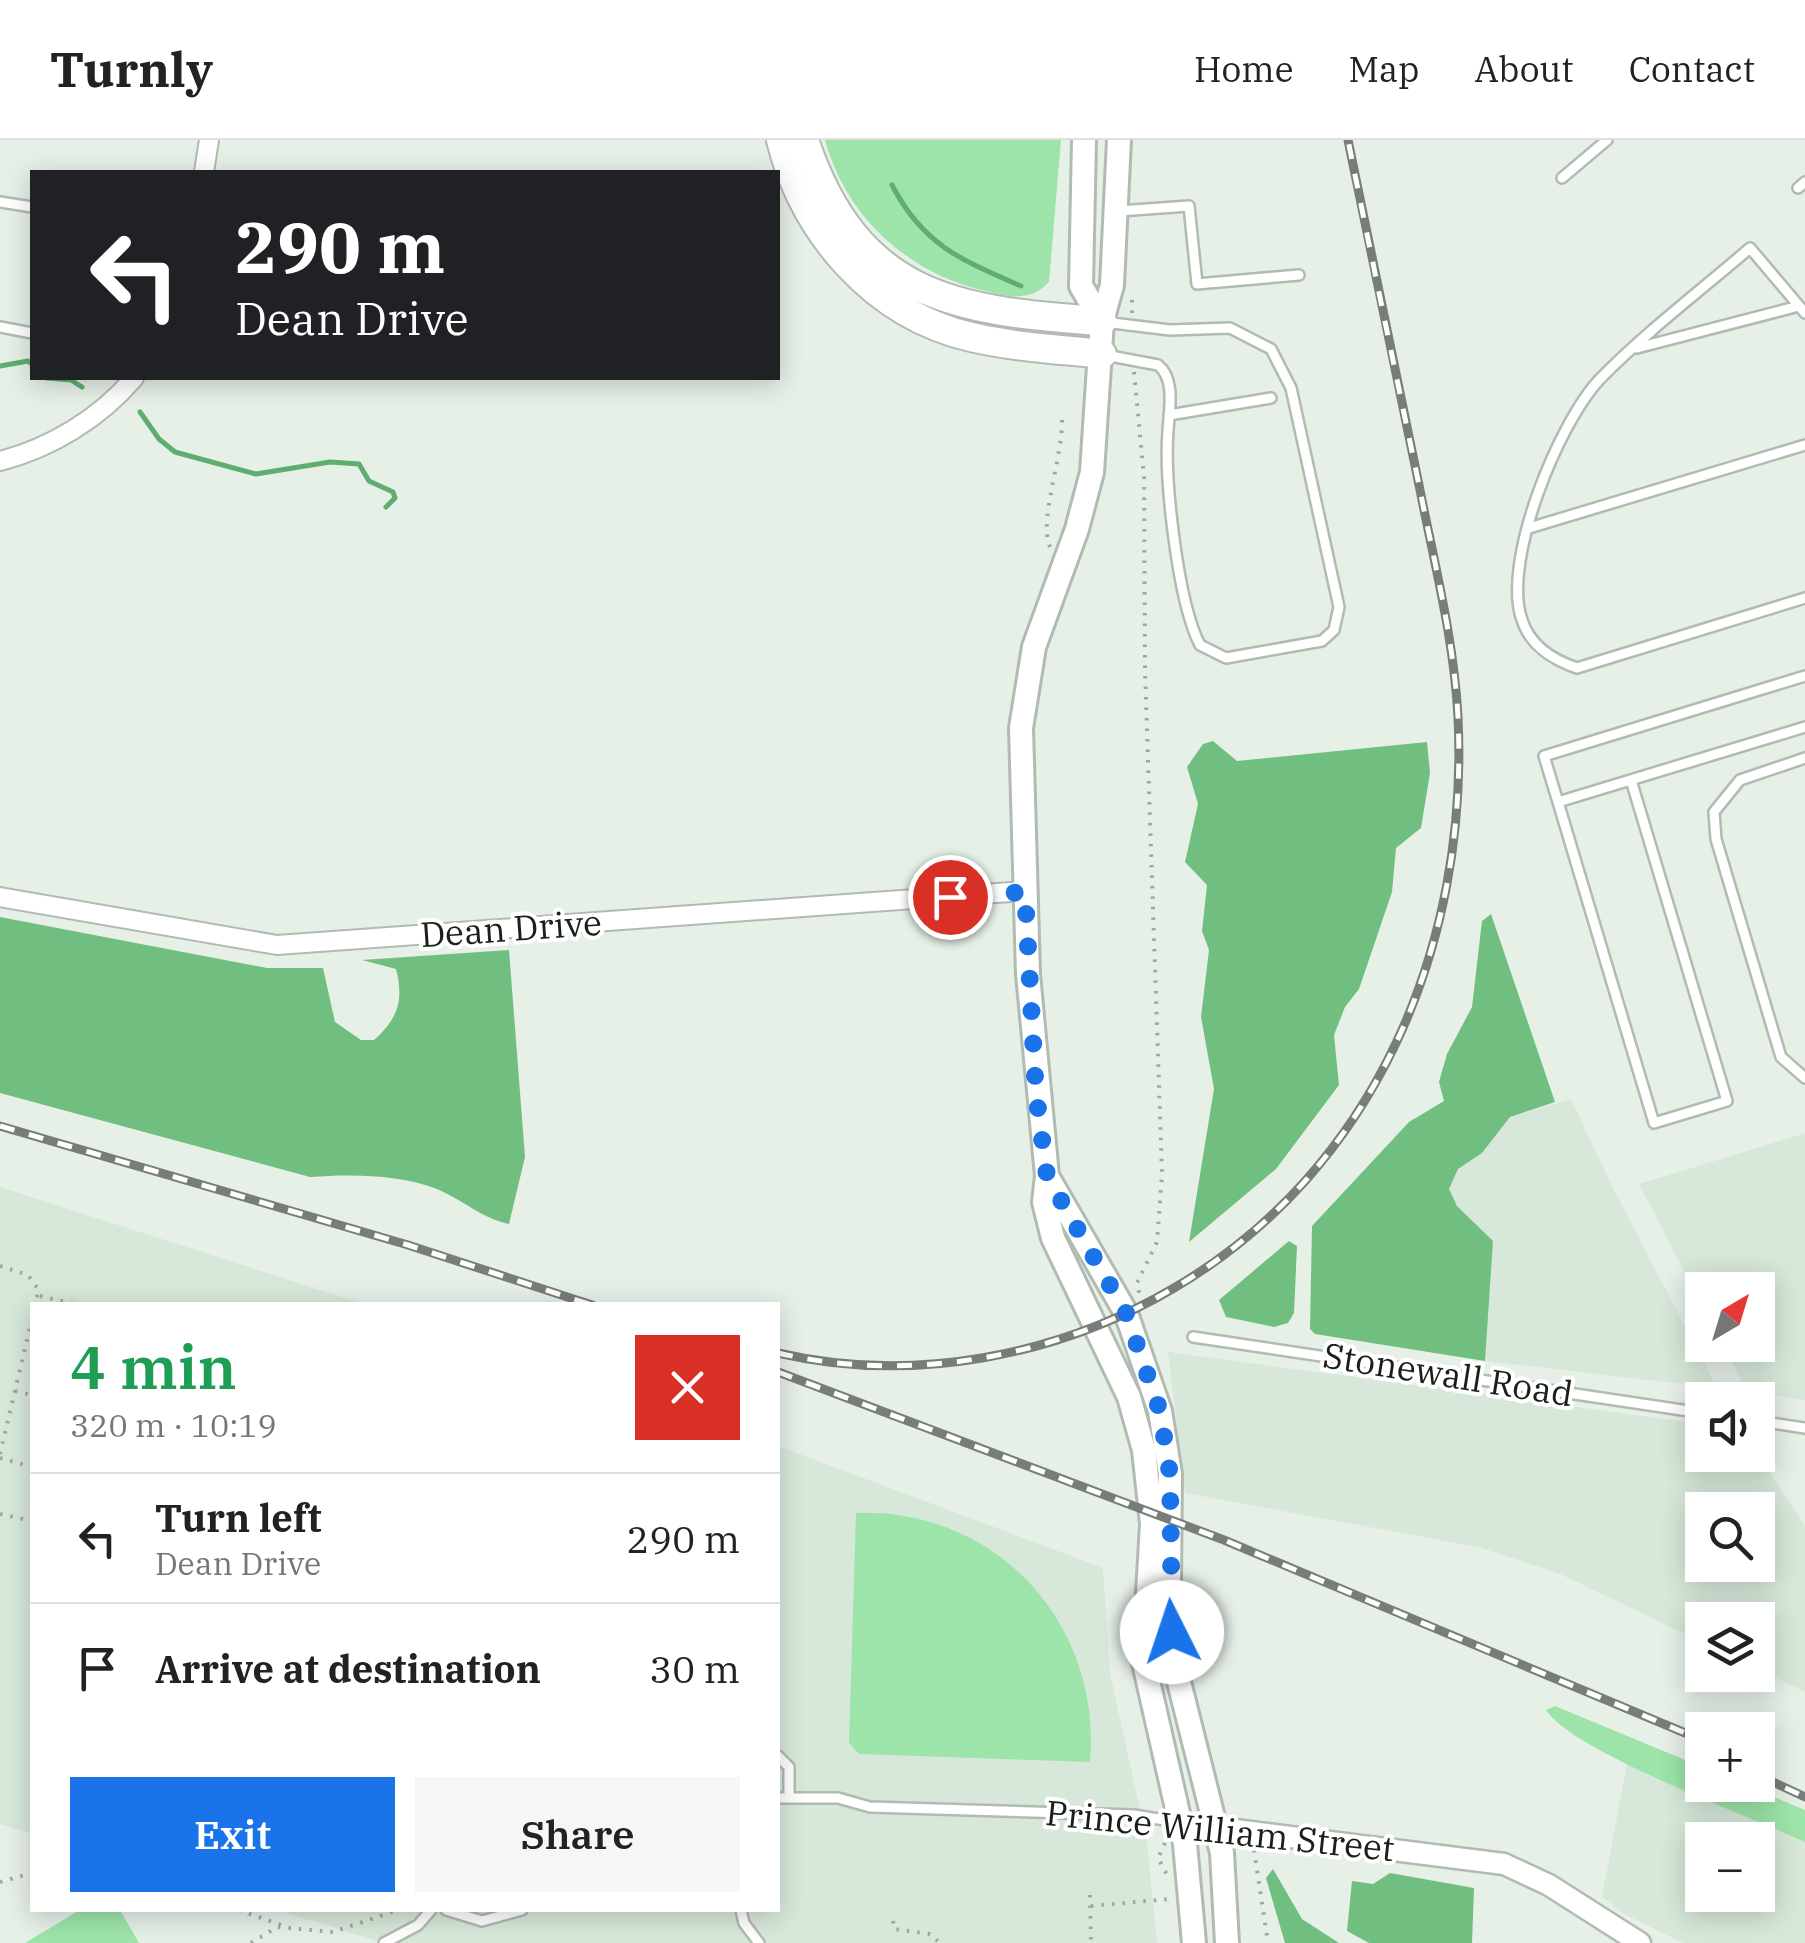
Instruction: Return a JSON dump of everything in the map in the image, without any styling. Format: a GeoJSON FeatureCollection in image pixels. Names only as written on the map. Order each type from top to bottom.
{"type":"FeatureCollection","features":[{"type":"Feature","properties":{"kind":"highway"},"geometry":{"type":"LineString","coordinates":[[781,140],[802,199],[829,243],[862,278],[896,304],[968,336],[1102,354]]}},
{"type":"Feature","properties":{"kind":"highway"},"geometry":{"type":"LineString","coordinates":[[804,140],[832,206],[878,259],[914,284],[981,311],[1102,322]]}},
{"type":"Feature","properties":{"kind":"main road"},"geometry":{"type":"LineString","coordinates":[[1084,140],[1082,286],[1102,322]]}},
{"type":"Feature","properties":{"kind":"main road"},"geometry":{"type":"LineString","coordinates":[[1119,140],[1112,286],[1102,322],[1092,472],[1034,646],[1020,728],[1025,892],[1036,1094],[1047,1176],[1044,1202],[1053,1238],[1108,1349],[1141,1437],[1152,1514],[1144,1663],[1190,1873],[1194,1943]]}},
{"type":"Feature","properties":{"kind":"main road"},"geometry":{"type":"LineString","coordinates":[[1047,1176],[1126,1313],[1160,1411],[1170,1474],[1169,1584],[1179,1682],[1217,1830],[1227,1943]]}},
{"type":"Feature","properties":{"kind":"street"},"geometry":{"type":"LineString","coordinates":[[204,170],[209,140]]}},
{"type":"Feature","properties":{"kind":"street"},"geometry":{"type":"LineString","coordinates":[[0,461],[61,438],[100,410],[132,380]]}},
{"type":"Feature","properties":{"kind":"street","name":"Dean Drive"},"geometry":{"type":"LineString","coordinates":[[0,897],[276,945],[1025,892]]}},
{"type":"Feature","properties":{"kind":"street","name":"Prince William Street"},"geometry":{"type":"LineString","coordinates":[[1180,1822],[1217,1830],[1438,1853],[1504,1864],[1549,1885],[1640,1943]]}},
{"type":"Feature","properties":{"kind":"lane"},"geometry":{"type":"LineString","coordinates":[[1562,178],[1607,140]]}},
{"type":"Feature","properties":{"kind":"lane"},"geometry":{"type":"LineString","coordinates":[[0,202],[30,207]]}},
{"type":"Feature","properties":{"kind":"lane"},"geometry":{"type":"LineString","coordinates":[[1116,211],[1189,206],[1198,284],[1299,275]]}},
{"type":"Feature","properties":{"kind":"lane"},"geometry":{"type":"LineString","coordinates":[[1634,349],[1802,310],[1750,248],[1634,349],[1600,380],[1562,434],[1529,528],[1518,580],[1520,618],[1542,649],[1577,668],[1805,598]]}},
{"type":"Feature","properties":{"kind":"lane"},"geometry":{"type":"LineString","coordinates":[[1102,322],[1170,330],[1230,328],[1270,349],[1291,388],[1338,608],[1334,630],[1322,641],[1226,658],[1200,646],[1188,618],[1168,477],[1166,371],[1102,354]]}},
{"type":"Feature","properties":{"kind":"lane"},"geometry":{"type":"LineString","coordinates":[[0,327],[30,333]]}},
{"type":"Feature","properties":{"kind":"lane"},"geometry":{"type":"LineString","coordinates":[[1168,415],[1272,398]]}},
{"type":"Feature","properties":{"kind":"lane"},"geometry":{"type":"LineString","coordinates":[[1529,528],[1805,445]]}},
{"type":"Feature","properties":{"kind":"lane"},"geometry":{"type":"LineString","coordinates":[[1630,780],[1726,1100],[1654,1122],[1544,756],[1805,676]]}},
{"type":"Feature","properties":{"kind":"lane"},"geometry":{"type":"LineString","coordinates":[[1558,802],[1805,726]]}},
{"type":"Feature","properties":{"kind":"lane"},"geometry":{"type":"LineString","coordinates":[[1805,758],[1740,780],[1714,812],[1716,838],[1781,1057],[1805,1078]]}},
{"type":"Feature","properties":{"kind":"lane","name":"Stonewall Road"},"geometry":{"type":"LineString","coordinates":[[1193,1336],[1685,1410]]}},
{"type":"Feature","properties":{"kind":"lane"},"geometry":{"type":"LineString","coordinates":[[1775,1424],[1805,1428]]}},
{"type":"Feature","properties":{"kind":"lane"},"geometry":{"type":"LineString","coordinates":[[780,1758],[789,1767],[790,1798]]}},
{"type":"Feature","properties":{"kind":"lane","name":"Prince William Street"},"geometry":{"type":"LineString","coordinates":[[780,1800],[838,1798],[870,1807],[1134,1816],[1180,1822]]}},
{"type":"Feature","properties":{"kind":"lane"},"geometry":{"type":"LineString","coordinates":[[384,1943],[418,1925],[429,1912]]}},
{"type":"Feature","properties":{"kind":"lane"},"geometry":{"type":"LineString","coordinates":[[453,1912],[482,1921],[500,1920],[518,1912]]}},
{"type":"Feature","properties":{"kind":"lane"},"geometry":{"type":"LineString","coordinates":[[741,1912],[744,1924],[759,1943]]}},
{"type":"Feature","properties":{"kind":"path"},"geometry":{"type":"LineString","coordinates":[[1132,360],[1144,477],[1145,671],[1162,1174],[1156,1242],[1137,1283],[1141,1299]]}},
{"type":"Feature","properties":{"kind":"path"},"geometry":{"type":"LineString","coordinates":[[1061,573],[1042,529],[1060,462],[1062,416]]}},
{"type":"Feature","properties":{"kind":"path"},"geometry":{"type":"LineString","coordinates":[[0,1266],[28,1276],[38,1295],[37,1302]]}},
{"type":"Feature","properties":{"kind":"path"},"geometry":{"type":"LineString","coordinates":[[38,1295],[67,1302]]}},
{"type":"Feature","properties":{"kind":"path"},"geometry":{"type":"LineString","coordinates":[[30,1327],[0,1456],[30,1466]]}},
{"type":"Feature","properties":{"kind":"path"},"geometry":{"type":"LineString","coordinates":[[15,1391],[30,1395]]}},
{"type":"Feature","properties":{"kind":"path"},"geometry":{"type":"LineString","coordinates":[[0,1514],[30,1522]]}},
{"type":"Feature","properties":{"kind":"path"},"geometry":{"type":"LineString","coordinates":[[1254,1861],[1268,1943]]}},
{"type":"Feature","properties":{"kind":"path"},"geometry":{"type":"LineString","coordinates":[[0,1882],[30,1874]]}},
{"type":"Feature","properties":{"kind":"path"},"geometry":{"type":"LineString","coordinates":[[1090,1894],[1090,1943]]}},
{"type":"Feature","properties":{"kind":"path"},"geometry":{"type":"LineString","coordinates":[[1091,1906],[1174,1898]]}},
{"type":"Feature","properties":{"kind":"path"},"geometry":{"type":"LineString","coordinates":[[245,1912],[288,1927]]}},
{"type":"Feature","properties":{"kind":"path"},"geometry":{"type":"LineString","coordinates":[[251,1943],[278,1926],[333,1932],[392,1912]]}},
{"type":"Feature","properties":{"kind":"path"},"geometry":{"type":"LineString","coordinates":[[893,1920],[894,1929],[930,1934],[940,1943]]}},
{"type":"Feature","properties":{"kind":"shaded area"},"geometry":{"type":"Polygon","coordinates":[[[1571,1099],[1685,1326],[1685,1362],[1703,1362],[1714,1382],[1685,1384],[1485,1361],[1493,1241],[1457,1206],[1449,1190],[1458,1169],[1482,1153],[1510,1117],[1571,1099]]]}},
{"type":"Feature","properties":{"kind":"shaded area"},"geometry":{"type":"Polygon","coordinates":[[[1805,1133],[1805,1400],[1775,1395],[1775,1382],[1742,1382],[1732,1362],[1775,1362],[1775,1272],[1685,1273],[1639,1184],[1805,1133]]]}},
{"type":"Feature","properties":{"kind":"shaded area"},"geometry":{"type":"Polygon","coordinates":[[[0,1187],[358,1302],[30,1302],[30,1833],[0,1824],[0,1187]]]}},
{"type":"Feature","properties":{"kind":"shaded area"},"geometry":{"type":"Polygon","coordinates":[[[1168,1352],[1685,1422],[1685,1472],[1769,1472],[1805,1526],[1805,1692],[1775,1677],[1775,1602],[1685,1602],[1685,1634],[1560,1574],[1478,1547],[1185,1493],[1168,1352]]]}},
{"type":"Feature","properties":{"kind":"shaded area"},"geometry":{"type":"Polygon","coordinates":[[[780,1447],[1103,1568],[1110,1673],[1147,1842],[1157,1943],[384,1943],[283,1912],[780,1912],[780,1447]]]}},
{"type":"Feature","properties":{"kind":"shaded area"},"geometry":{"type":"Polygon","coordinates":[[[1627,1764],[1685,1789],[1685,1802],[1714,1802],[1759,1822],[1685,1822],[1685,1912],[1775,1912],[1775,1829],[1805,1842],[1805,1943],[1683,1943],[1622,1913],[1602,1896],[1627,1764]]]}},
{"type":"Feature","properties":{"kind":"green space"},"geometry":{"type":"Polygon","coordinates":[[[825,140],[1061,140],[1049,282],[1027,295],[1003,295],[957,283],[906,256],[884,238],[848,194],[825,140]]]}},
{"type":"Feature","properties":{"kind":"green space"},"geometry":{"type":"Polygon","coordinates":[[[1213,741],[1237,761],[1427,742],[1430,773],[1421,828],[1396,848],[1392,892],[1359,989],[1345,1007],[1334,1035],[1339,1085],[1276,1169],[1189,1242],[1214,1089],[1201,1017],[1209,950],[1202,931],[1207,885],[1185,862],[1198,804],[1187,767],[1203,744],[1213,741]]]}},
{"type":"Feature","properties":{"kind":"green space"},"geometry":{"type":"Polygon","coordinates":[[[1491,914],[1555,1102],[1510,1117],[1482,1153],[1458,1169],[1449,1189],[1457,1206],[1493,1241],[1485,1361],[1315,1334],[1310,1329],[1312,1226],[1409,1122],[1444,1101],[1439,1082],[1447,1054],[1472,1007],[1482,921],[1491,914]]]}},
{"type":"Feature","properties":{"kind":"green space"},"geometry":{"type":"Polygon","coordinates":[[[0,917],[267,968],[323,968],[335,1022],[361,1040],[374,1040],[394,1016],[399,1000],[396,969],[362,960],[509,950],[525,1157],[509,1224],[490,1218],[446,1193],[407,1180],[310,1177],[0,1093],[0,917]]]}},
{"type":"Feature","properties":{"kind":"green space"},"geometry":{"type":"Polygon","coordinates":[[[1289,1241],[1297,1246],[1294,1313],[1288,1323],[1274,1327],[1226,1317],[1219,1300],[1289,1241]]]}},
{"type":"Feature","properties":{"kind":"green space"},"geometry":{"type":"Polygon","coordinates":[[[856,1513],[907,1517],[954,1530],[995,1553],[1030,1584],[1058,1621],[1078,1664],[1089,1711],[1090,1762],[859,1754],[849,1743],[856,1513]]]}},
{"type":"Feature","properties":{"kind":"green space"},"geometry":{"type":"Polygon","coordinates":[[[1555,1706],[1685,1760],[1685,1790],[1590,1745],[1546,1710],[1555,1706]]]}},
{"type":"Feature","properties":{"kind":"green space"},"geometry":{"type":"Polygon","coordinates":[[[1775,1798],[1805,1810],[1805,1842],[1775,1829],[1775,1822],[1759,1822],[1712,1802],[1775,1802],[1775,1798]]]}},
{"type":"Feature","properties":{"kind":"green space"},"geometry":{"type":"Polygon","coordinates":[[[1273,1869],[1302,1919],[1339,1943],[1285,1943],[1266,1878],[1273,1869]]]}},
{"type":"Feature","properties":{"kind":"green space"},"geometry":{"type":"Polygon","coordinates":[[[1390,1873],[1474,1888],[1472,1943],[1369,1943],[1347,1931],[1352,1881],[1373,1884],[1390,1873]]]}},
{"type":"Feature","properties":{"kind":"green space"},"geometry":{"type":"Polygon","coordinates":[[[77,1912],[121,1912],[139,1943],[25,1943],[77,1912]]]}},
{"type":"Feature","properties":{"kind":"waterway"},"geometry":{"type":"LineString","coordinates":[[892,185],[917,222],[946,248],[1021,286]]}},
{"type":"Feature","properties":{"kind":"waterway"},"geometry":{"type":"LineString","coordinates":[[0,366],[30,362]]}},
{"type":"Feature","properties":{"kind":"waterway"},"geometry":{"type":"LineString","coordinates":[[71,380],[82,387]]}},
{"type":"Feature","properties":{"kind":"waterway"},"geometry":{"type":"LineString","coordinates":[[140,412],[159,439],[175,452],[256,474],[330,462],[359,464],[369,481],[393,492],[395,498],[386,507]]}},
{"type":"Feature","properties":{"kind":"railway"},"geometry":{"type":"LineString","coordinates":[[780,1353],[880,1366],[982,1358],[1081,1332],[1129,1312],[1174,1288],[1245,1239],[1305,1181],[1356,1115],[1396,1043],[1426,966],[1447,885],[1457,802],[1458,717],[1443,601],[1348,140]]}},
{"type":"Feature","properties":{"kind":"railway"},"geometry":{"type":"LineString","coordinates":[[0,1126],[408,1245],[583,1302]]}},
{"type":"Feature","properties":{"kind":"railway"},"geometry":{"type":"LineString","coordinates":[[780,1373],[1224,1540],[1685,1733]]}},
{"type":"Feature","properties":{"kind":"railway"},"geometry":{"type":"LineString","coordinates":[[1775,1783],[1805,1797]]}},
{"type":"Feature","properties":{"kind":"route"},"geometry":{"type":"LineString","coordinates":[[950,897],[1025,892],[1036,1094],[1047,1176],[1126,1313],[1160,1411],[1170,1474],[1172,1632]]}}]}
